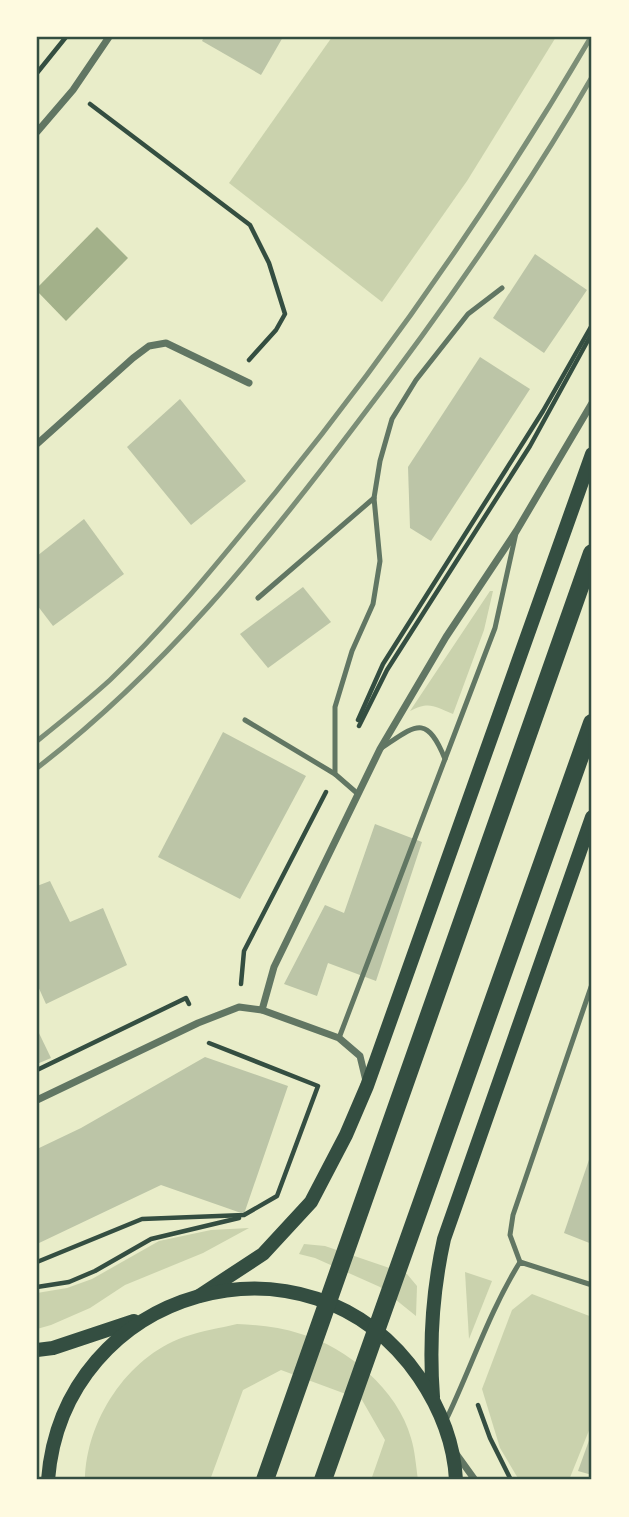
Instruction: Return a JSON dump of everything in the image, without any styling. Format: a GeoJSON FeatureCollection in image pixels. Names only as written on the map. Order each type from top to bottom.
{"type":"FeatureCollection","features":[{"type":"Feature","properties":{"kind":"main road"},"geometry":{"type":"LineString","coordinates":[[198,1296],[263,1254],[311,1202],[346,1135],[367,1086],[592,454]]}},
{"type":"Feature","properties":{"kind":"main road"},"geometry":{"type":"LineString","coordinates":[[265,1480],[592,553]]}},
{"type":"Feature","properties":{"kind":"main road"},"geometry":{"type":"LineString","coordinates":[[324,1480],[592,723]]}},
{"type":"Feature","properties":{"kind":"main road"},"geometry":{"type":"LineString","coordinates":[[433,1398],[431,1319],[435,1279],[444,1239],[592,817]]}},
{"type":"Feature","properties":{"kind":"main road"},"geometry":{"type":"LineString","coordinates":[[37,1350],[53,1348],[149,1316],[198,1296],[247,1289],[296,1294],[334,1306],[360,1320],[385,1338],[406,1359],[433,1398],[444,1423],[451,1445],[456,1480]]}},
{"type":"Feature","properties":{"kind":"main road"},"geometry":{"type":"LineString","coordinates":[[48,1480],[56,1434],[66,1405],[82,1379],[108,1347],[149,1316]]}},
{"type":"Feature","properties":{"kind":"street"},"geometry":{"type":"LineString","coordinates":[[37,132],[73,90],[109,37]]}},
{"type":"Feature","properties":{"kind":"street"},"geometry":{"type":"LineString","coordinates":[[37,444],[132,358],[149,346],[166,343],[249,383]]}},
{"type":"Feature","properties":{"kind":"street"},"geometry":{"type":"LineString","coordinates":[[262,1010],[274,967],[380,750],[446,637],[517,530],[592,403]]}},
{"type":"Feature","properties":{"kind":"street"},"geometry":{"type":"LineString","coordinates":[[37,1100],[198,1023],[239,1007],[262,1010],[339,1038],[360,1056],[367,1086]]}},
{"type":"Feature","properties":{"kind":"street"},"geometry":{"type":"LineString","coordinates":[[451,1445],[475,1480]]}},
{"type":"Feature","properties":{"kind":"lane"},"geometry":{"type":"LineString","coordinates":[[335,774],[335,708],[352,651],[373,604],[380,561],[374,498],[380,461],[392,419],[416,380],[468,314],[502,288]]}},
{"type":"Feature","properties":{"kind":"lane"},"geometry":{"type":"LineString","coordinates":[[258,598],[374,498]]}},
{"type":"Feature","properties":{"kind":"lane"},"geometry":{"type":"LineString","coordinates":[[339,1038],[495,628],[517,530]]}},
{"type":"Feature","properties":{"kind":"lane"},"geometry":{"type":"LineString","coordinates":[[245,720],[335,774],[358,794]]}},
{"type":"Feature","properties":{"kind":"lane"},"geometry":{"type":"LineString","coordinates":[[380,750],[404,733],[424,727],[437,738],[446,759]]}},
{"type":"Feature","properties":{"kind":"lane"},"geometry":{"type":"LineString","coordinates":[[520,1262],[510,1235],[513,1216],[592,984]]}},
{"type":"Feature","properties":{"kind":"lane"},"geometry":{"type":"LineString","coordinates":[[520,1262],[592,1285]]}},
{"type":"Feature","properties":{"kind":"lane"},"geometry":{"type":"LineString","coordinates":[[444,1423],[505,1287],[520,1262]]}},
{"type":"Feature","properties":{"kind":"path"},"geometry":{"type":"LineString","coordinates":[[37,74],[66,37]]}},
{"type":"Feature","properties":{"kind":"path"},"geometry":{"type":"LineString","coordinates":[[73,90],[250,225],[269,263],[285,314],[276,330],[234,376]]}},
{"type":"Feature","properties":{"kind":"path"},"geometry":{"type":"LineString","coordinates":[[358,728],[387,670],[530,446],[592,333]]}},
{"type":"Feature","properties":{"kind":"path"},"geometry":{"type":"LineString","coordinates":[[37,1262],[142,1219],[244,1215],[277,1196],[318,1086],[211,1045],[198,1023]]}},
{"type":"Feature","properties":{"kind":"path"},"geometry":{"type":"LineString","coordinates":[[37,1287],[69,1282],[151,1240],[247,1216],[265,1206],[289,1225]]}},
{"type":"Feature","properties":{"kind":"shaded area"},"geometry":{"type":"Polygon","coordinates":[[[332,37],[556,37],[467,181],[382,302],[229,183],[332,37]]]}},
{"type":"Feature","properties":{"kind":"shaded area"},"geometry":{"type":"Polygon","coordinates":[[[97,227],[128,258],[66,321],[37,288],[97,227]]]}},
{"type":"Feature","properties":{"kind":"shaded area"},"geometry":{"type":"Polygon","coordinates":[[[490,591],[493,591],[484,630],[453,714],[432,706],[422,706],[410,711],[490,591]]]}},
{"type":"Feature","properties":{"kind":"shaded area"},"geometry":{"type":"Polygon","coordinates":[[[249,1228],[203,1253],[125,1285],[90,1308],[37,1329],[37,1293],[67,1288],[92,1279],[159,1241],[211,1230],[249,1228]]]}},
{"type":"Feature","properties":{"kind":"shaded area"},"geometry":{"type":"Polygon","coordinates":[[[304,1244],[325,1246],[407,1274],[417,1286],[416,1316],[380,1287],[315,1258],[299,1254],[304,1244]]]}},
{"type":"Feature","properties":{"kind":"shaded area"},"geometry":{"type":"Polygon","coordinates":[[[465,1272],[492,1281],[469,1339],[465,1272]]]}},
{"type":"Feature","properties":{"kind":"shaded area"},"geometry":{"type":"Polygon","coordinates":[[[532,1294],[592,1317],[592,1423],[569,1480],[519,1480],[500,1448],[482,1389],[512,1310],[532,1294]]]}},
{"type":"Feature","properties":{"kind":"shaded area"},"geometry":{"type":"Polygon","coordinates":[[[237,1324],[293,1332],[318,1340],[353,1360],[383,1387],[395,1403],[412,1443],[418,1480],[371,1480],[385,1440],[362,1400],[281,1370],[243,1390],[210,1480],[85,1480],[87,1458],[102,1414],[128,1375],[163,1346],[190,1335],[237,1324]]]}},
{"type":"Feature","properties":{"kind":"building"},"geometry":{"type":"Polygon","coordinates":[[[204,37],[283,37],[261,75],[202,41],[204,37]]]}},
{"type":"Feature","properties":{"kind":"building"},"geometry":{"type":"Polygon","coordinates":[[[535,254],[587,290],[544,353],[493,318],[535,254]]]}},
{"type":"Feature","properties":{"kind":"building"},"geometry":{"type":"Polygon","coordinates":[[[480,357],[530,389],[431,541],[410,528],[408,467],[480,357]]]}},
{"type":"Feature","properties":{"kind":"building"},"geometry":{"type":"Polygon","coordinates":[[[180,399],[246,481],[191,525],[127,447],[180,399]]]}},
{"type":"Feature","properties":{"kind":"building"},"geometry":{"type":"Polygon","coordinates":[[[84,519],[124,574],[53,626],[37,605],[37,556],[84,519]]]}},
{"type":"Feature","properties":{"kind":"building"},"geometry":{"type":"Polygon","coordinates":[[[303,587],[331,622],[268,668],[240,634],[303,587]]]}},
{"type":"Feature","properties":{"kind":"building"},"geometry":{"type":"Polygon","coordinates":[[[223,732],[306,776],[240,899],[158,857],[223,732]]]}},
{"type":"Feature","properties":{"kind":"building"},"geometry":{"type":"Polygon","coordinates":[[[375,824],[422,842],[376,981],[328,963],[317,996],[284,984],[325,905],[344,913],[375,824]]]}},
{"type":"Feature","properties":{"kind":"building"},"geometry":{"type":"Polygon","coordinates":[[[50,881],[70,922],[103,908],[127,965],[46,1004],[37,984],[37,886],[50,881]]]}},
{"type":"Feature","properties":{"kind":"building"},"geometry":{"type":"Polygon","coordinates":[[[37,1029],[51,1058],[37,1064],[37,1029]]]}},
{"type":"Feature","properties":{"kind":"building"},"geometry":{"type":"Polygon","coordinates":[[[205,1057],[288,1086],[244,1214],[161,1185],[37,1244],[37,1149],[81,1128],[205,1057]]]}},
{"type":"Feature","properties":{"kind":"building"},"geometry":{"type":"Polygon","coordinates":[[[592,1151],[592,1244],[564,1233],[592,1151]]]}},
{"type":"Feature","properties":{"kind":"building"},"geometry":{"type":"Polygon","coordinates":[[[592,1432],[592,1475],[578,1471],[592,1432]]]}},
{"type":"Feature","properties":{"kind":"railway"},"geometry":{"type":"LineString","coordinates":[[37,741],[110,680],[154,636],[318,439],[402,328],[481,214],[591,37]]}},
{"type":"Feature","properties":{"kind":"railway"},"geometry":{"type":"LineString","coordinates":[[37,768],[83,731],[168,650],[284,517],[450,297],[538,166],[592,77]]}}]}
